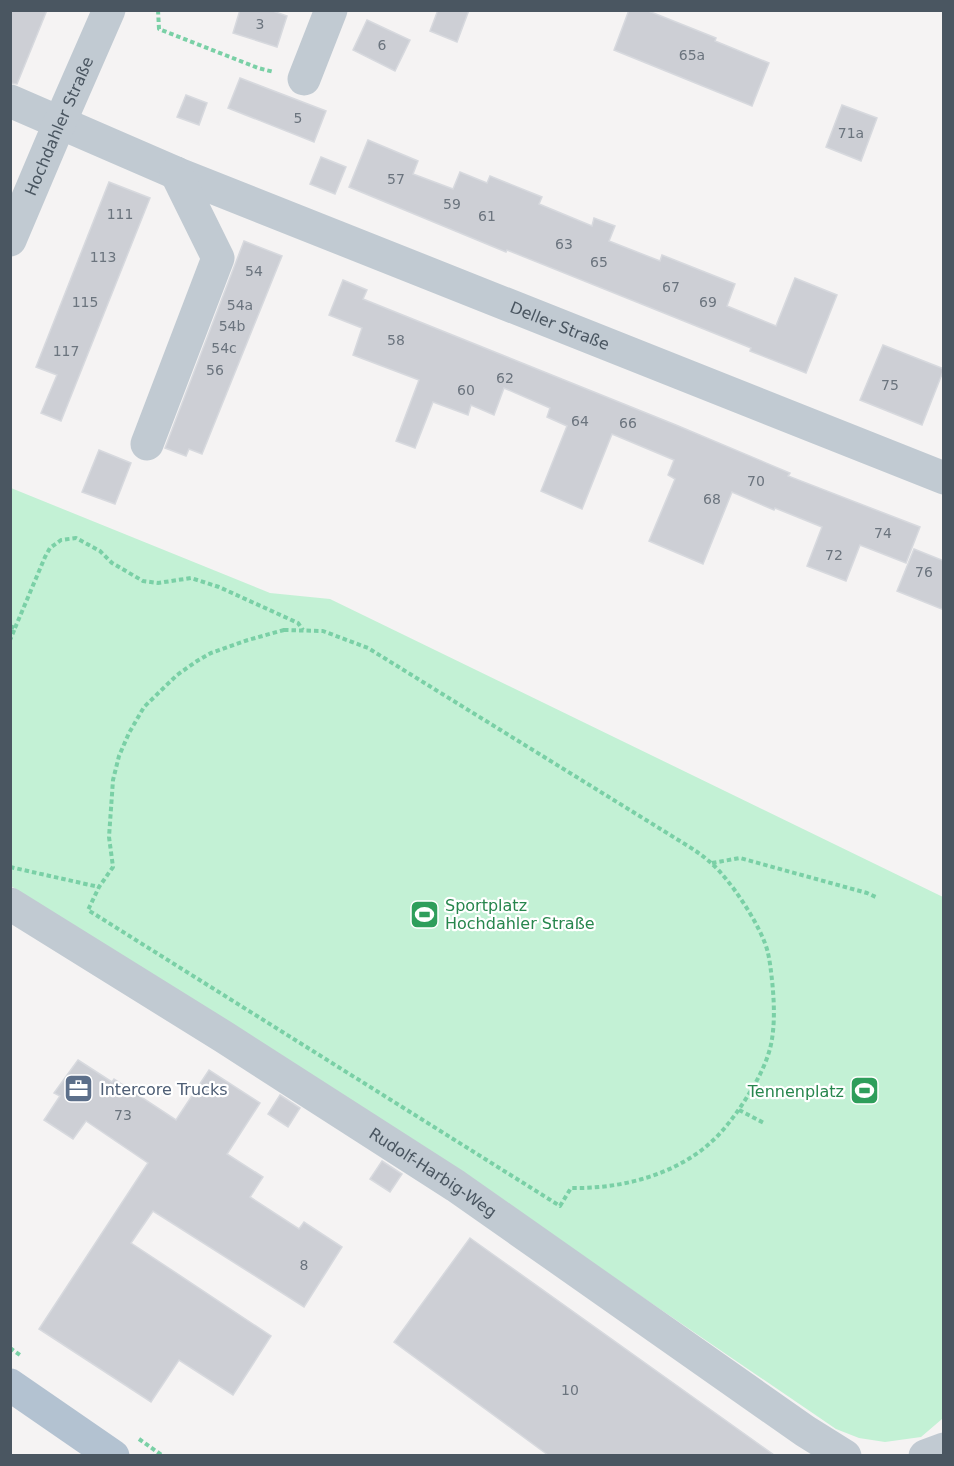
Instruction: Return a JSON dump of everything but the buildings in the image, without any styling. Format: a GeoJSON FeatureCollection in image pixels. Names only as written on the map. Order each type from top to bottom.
{"type":"FeatureCollection","features":[{"type":"Feature","properties":{"kind":"main road"},"geometry":{"type":"LineString","coordinates":[[10,1385],[113,1455]]}},
{"type":"Feature","properties":{"kind":"street","name":"Hochdahler Straße"},"geometry":{"type":"LineString","coordinates":[[10,240],[109,10]]}},
{"type":"Feature","properties":{"kind":"street"},"geometry":{"type":"LineString","coordinates":[[304,79],[331,10]]}},
{"type":"Feature","properties":{"kind":"street","name":"Deller Straße"},"geometry":{"type":"LineString","coordinates":[[10,101],[176,173],[944,478]]}},
{"type":"Feature","properties":{"kind":"street"},"geometry":{"type":"LineString","coordinates":[[147,444],[218,258],[176,173]]}},
{"type":"Feature","properties":{"kind":"street","name":"Rudolf-Harbig-Weg"},"geometry":{"type":"LineString","coordinates":[[10,904],[456,1186],[796,1424],[845,1455]]}},
{"type":"Feature","properties":{"kind":"street"},"geometry":{"type":"LineString","coordinates":[[925,1455],[944,1449]]}},
{"type":"Feature","properties":{"kind":"path"},"geometry":{"type":"LineString","coordinates":[[158,10],[159,29],[258,68],[304,79]]}},
{"type":"Feature","properties":{"kind":"path"},"geometry":{"type":"LineString","coordinates":[[10,640],[13,627],[50,548],[61,540],[76,538],[100,551],[112,563],[142,581],[158,583],[191,578],[219,587],[298,623],[303,630]]}},
{"type":"Feature","properties":{"kind":"path"},"geometry":{"type":"LineString","coordinates":[[284,630],[323,631],[368,648],[678,839],[712,863],[738,894],[757,926],[768,952],[774,998],[772,1038],[762,1069],[739,1110],[708,1145],[675,1166],[638,1180],[587,1189],[571,1188],[560,1206],[88,910],[99,887],[113,867],[109,837],[113,780],[119,756],[144,707],[177,675],[211,653],[284,630]]}},
{"type":"Feature","properties":{"kind":"path"},"geometry":{"type":"LineString","coordinates":[[712,863],[740,858],[878,898]]}},
{"type":"Feature","properties":{"kind":"path"},"geometry":{"type":"LineString","coordinates":[[10,867],[99,887]]}},
{"type":"Feature","properties":{"kind":"path"},"geometry":{"type":"LineString","coordinates":[[739,1110],[764,1123]]}},
{"type":"Feature","properties":{"kind":"green space"},"geometry":{"type":"Polygon","coordinates":[[[11,488],[270,593],[330,599],[943,897],[942,1419],[921,1437],[885,1442],[859,1438],[836,1429],[456,1170],[11,886],[11,488]]]}},
{"type":"Feature","properties":{"kind":"place","name":"Sportplatz Hochdahler Straße"},"geometry":{"type":"Point","coordinates":[424,914]}},
{"type":"Feature","properties":{"kind":"place","name":"Intercore Trucks"},"geometry":{"type":"Point","coordinates":[79,1089]}},
{"type":"Feature","properties":{"kind":"place","name":"Tennenplatz"},"geometry":{"type":"Point","coordinates":[865,1091]}}]}
